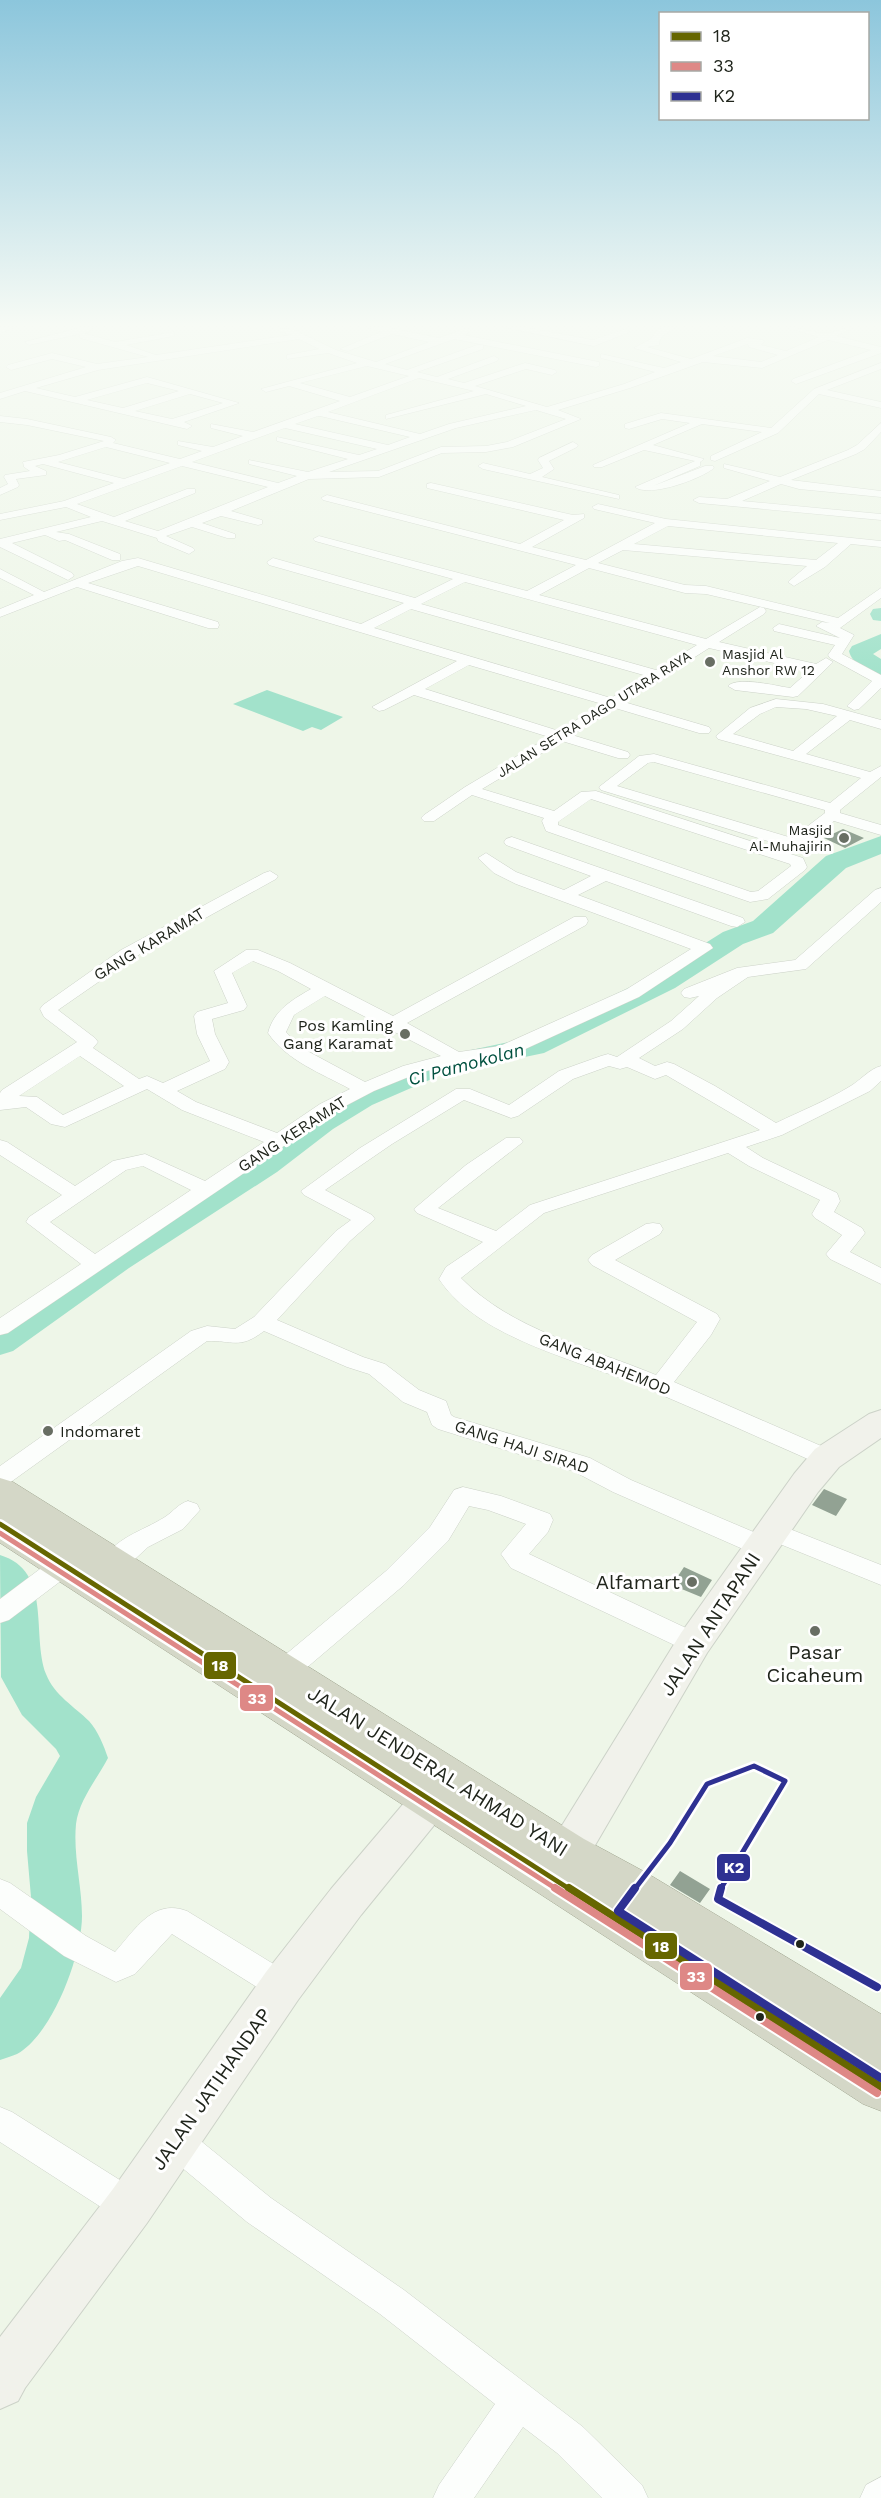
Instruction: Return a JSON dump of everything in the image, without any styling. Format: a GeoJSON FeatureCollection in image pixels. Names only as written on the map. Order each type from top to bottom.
{"type":"FeatureCollection","features":[{"type":"Feature","properties":{"kind":"highway","name":"JALAN JENDERAL AHMAD YANI"},"geometry":{"type":"LineString","coordinates":[[0,1492],[568,1853],[629,1886],[881,2042]]}},
{"type":"Feature","properties":{"kind":"highway","name":"JALAN JENDERAL AHMAD YANI"},"geometry":{"type":"LineString","coordinates":[[0,1524],[430,1801],[763,2010],[881,2087]]}},
{"type":"Feature","properties":{"kind":"street"},"geometry":{"type":"LineString","coordinates":[[14,486],[9,477],[42,473],[26,465],[106,444],[279,486]]}},
{"type":"Feature","properties":{"kind":"street"},"geometry":{"type":"LineString","coordinates":[[128,444],[135,445]]}},
{"type":"Feature","properties":{"kind":"street"},"geometry":{"type":"LineString","coordinates":[[185,444],[217,451]]}},
{"type":"Feature","properties":{"kind":"street"},"geometry":{"type":"LineString","coordinates":[[0,517],[67,504],[236,444]]}},
{"type":"Feature","properties":{"kind":"street"},"geometry":{"type":"LineString","coordinates":[[246,444],[264,448]]}},
{"type":"Feature","properties":{"kind":"street"},"geometry":{"type":"LineString","coordinates":[[295,444],[359,459]]}},
{"type":"Feature","properties":{"kind":"street"},"geometry":{"type":"LineString","coordinates":[[367,444],[391,449]]}},
{"type":"Feature","properties":{"kind":"street"},"geometry":{"type":"LineString","coordinates":[[0,608],[63,585],[57,579],[73,580],[116,557],[279,486],[405,444]]}},
{"type":"Feature","properties":{"kind":"street"},"geometry":{"type":"LineString","coordinates":[[253,462],[309,476],[379,474],[441,450],[502,447],[511,444]]}},
{"type":"Feature","properties":{"kind":"street"},"geometry":{"type":"LineString","coordinates":[[598,465],[648,444]]}},
{"type":"Feature","properties":{"kind":"street"},"geometry":{"type":"LineString","coordinates":[[698,462],[640,487],[654,489],[753,444]]}},
{"type":"Feature","properties":{"kind":"street"},"geometry":{"type":"LineString","coordinates":[[727,463],[759,444]]}},
{"type":"Feature","properties":{"kind":"street"},"geometry":{"type":"LineString","coordinates":[[728,503],[866,448],[869,444]]}},
{"type":"Feature","properties":{"kind":"street"},"geometry":{"type":"LineString","coordinates":[[532,477],[549,469],[543,460],[573,445]]}},
{"type":"Feature","properties":{"kind":"street"},"geometry":{"type":"LineString","coordinates":[[642,446],[698,462],[727,463],[811,488],[881,494]]}},
{"type":"Feature","properties":{"kind":"street"},"geometry":{"type":"LineString","coordinates":[[452,461],[475,456],[502,455],[531,447]]}},
{"type":"Feature","properties":{"kind":"street"},"geometry":{"type":"LineString","coordinates":[[462,449],[475,456]]}},
{"type":"Feature","properties":{"kind":"street"},"geometry":{"type":"LineString","coordinates":[[82,450],[104,456]]}},
{"type":"Feature","properties":{"kind":"street"},"geometry":{"type":"LineString","coordinates":[[310,460],[334,467]]}},
{"type":"Feature","properties":{"kind":"street"},"geometry":{"type":"LineString","coordinates":[[43,461],[125,483]]}},
{"type":"Feature","properties":{"kind":"street"},"geometry":{"type":"LineString","coordinates":[[137,465],[160,471]]}},
{"type":"Feature","properties":{"kind":"street"},"geometry":{"type":"LineString","coordinates":[[483,466],[615,497],[523,547]]}},
{"type":"Feature","properties":{"kind":"street"},"geometry":{"type":"LineString","coordinates":[[856,492],[881,481]]}},
{"type":"Feature","properties":{"kind":"street"},"geometry":{"type":"LineString","coordinates":[[0,485],[14,486]]}},
{"type":"Feature","properties":{"kind":"street"},"geometry":{"type":"LineString","coordinates":[[0,493],[14,486]]}},
{"type":"Feature","properties":{"kind":"street"},"geometry":{"type":"LineString","coordinates":[[431,486],[575,519]]}},
{"type":"Feature","properties":{"kind":"street"},"geometry":{"type":"LineString","coordinates":[[115,521],[191,491]]}},
{"type":"Feature","properties":{"kind":"street"},"geometry":{"type":"LineString","coordinates":[[0,493],[33,509]]}},
{"type":"Feature","properties":{"kind":"street"},"geometry":{"type":"LineString","coordinates":[[327,498],[588,563],[760,611],[836,625],[881,591]]}},
{"type":"Feature","properties":{"kind":"street"},"geometry":{"type":"LineString","coordinates":[[699,500],[881,517]]}},
{"type":"Feature","properties":{"kind":"street"},"geometry":{"type":"LineString","coordinates":[[67,504],[160,537],[189,550]]}},
{"type":"Feature","properties":{"kind":"street"},"geometry":{"type":"LineString","coordinates":[[598,507],[666,522],[879,544]]}},
{"type":"Feature","properties":{"kind":"street"},"geometry":{"type":"LineString","coordinates":[[220,512],[258,522]]}},
{"type":"Feature","properties":{"kind":"street"},"geometry":{"type":"LineString","coordinates":[[1,543],[102,517]]}},
{"type":"Feature","properties":{"kind":"street"},"geometry":{"type":"LineString","coordinates":[[529,595],[666,522]]}},
{"type":"Feature","properties":{"kind":"street"},"geometry":{"type":"LineString","coordinates":[[192,523],[231,536]]}},
{"type":"Feature","properties":{"kind":"street"},"geometry":{"type":"LineString","coordinates":[[46,531],[59,538],[65,536],[116,557]]}},
{"type":"Feature","properties":{"kind":"street"},"geometry":{"type":"LineString","coordinates":[[320,539],[708,644],[819,669]]}},
{"type":"Feature","properties":{"kind":"street"},"geometry":{"type":"LineString","coordinates":[[794,582],[821,564],[850,540]]}},
{"type":"Feature","properties":{"kind":"street"},"geometry":{"type":"LineString","coordinates":[[1,543],[73,580],[213,625]]}},
{"type":"Feature","properties":{"kind":"street"},"geometry":{"type":"LineString","coordinates":[[621,546],[821,564]]}},
{"type":"Feature","properties":{"kind":"street"},"geometry":{"type":"LineString","coordinates":[[0,608],[73,580],[138,562],[704,730]]}},
{"type":"Feature","properties":{"kind":"street"},"geometry":{"type":"LineString","coordinates":[[273,562],[658,675]]}},
{"type":"Feature","properties":{"kind":"street"},"geometry":{"type":"LineString","coordinates":[[0,573],[39,593]]}},
{"type":"Feature","properties":{"kind":"street"},"geometry":{"type":"LineString","coordinates":[[362,629],[464,578]]}},
{"type":"Feature","properties":{"kind":"street"},"geometry":{"type":"LineString","coordinates":[[685,589],[706,590],[836,625],[848,635],[835,655],[792,693],[735,686]]}},
{"type":"Feature","properties":{"kind":"street","name":"JALAN SETRA DAGO UTARA RAYA"},"geometry":{"type":"LineString","coordinates":[[429,818],[470,790],[760,611]]}},
{"type":"Feature","properties":{"kind":"street"},"geometry":{"type":"LineString","coordinates":[[779,628],[844,643]]}},
{"type":"Feature","properties":{"kind":"street"},"geometry":{"type":"LineString","coordinates":[[795,756],[851,710],[881,681],[835,655]]}},
{"type":"Feature","properties":{"kind":"street"},"geometry":{"type":"LineString","coordinates":[[379,708],[466,660]]}},
{"type":"Feature","properties":{"kind":"street"},"geometry":{"type":"LineString","coordinates":[[413,690],[623,755]]}},
{"type":"Feature","properties":{"kind":"street"},"geometry":{"type":"LineString","coordinates":[[877,773],[795,756],[723,736],[767,704],[851,710],[881,725]]}},
{"type":"Feature","properties":{"kind":"street"},"geometry":{"type":"LineString","coordinates":[[877,773],[833,811],[794,844],[606,787],[644,759],[654,758],[833,811],[881,830]]}},
{"type":"Feature","properties":{"kind":"street"},"geometry":{"type":"LineString","coordinates":[[470,790],[556,816],[591,794],[800,864],[762,896],[750,897],[554,830],[549,826],[550,821],[556,816]]}},
{"type":"Feature","properties":{"kind":"street"},"geometry":{"type":"LineString","coordinates":[[512,842],[737,922]]}},
{"type":"Feature","properties":{"kind":"street"},"geometry":{"type":"LineString","coordinates":[[486,858],[491,865],[506,873],[565,896],[603,876]]}},
{"type":"Feature","properties":{"kind":"street","name":"GANG KARAMAT"},"geometry":{"type":"LineString","coordinates":[[81,1048],[88,1041],[50,1013],[49,1008],[127,954],[270,876]]}},
{"type":"Feature","properties":{"kind":"street"},"geometry":{"type":"LineString","coordinates":[[690,993],[743,972],[800,965],[881,893]]}},
{"type":"Feature","properties":{"kind":"street","name":"GANG KERAMAT"},"geometry":{"type":"LineString","coordinates":[[0,1328],[327,1108],[365,1089],[436,1062],[503,1052],[608,1012],[703,950],[703,947],[565,896]]}},
{"type":"Feature","properties":{"kind":"street"},"geometry":{"type":"LineString","coordinates":[[393,1023],[505,964],[580,921]]}},
{"type":"Feature","properties":{"kind":"street"},"geometry":{"type":"LineString","coordinates":[[163,1090],[218,1065],[220,1062],[206,1034],[203,1016],[238,1006],[222,971],[252,954],[284,967],[445,1050],[455,1058]]}},
{"type":"Feature","properties":{"kind":"street"},"geometry":{"type":"LineString","coordinates":[[0,1478],[199,1336],[207,1333],[242,1335],[262,1322],[343,1236],[365,1219],[311,1191],[417,1119],[463,1093],[511,1112],[566,1075],[608,1060],[620,1063],[677,1025],[711,994],[743,972]]}},
{"type":"Feature","properties":{"kind":"street"},"geometry":{"type":"LineString","coordinates":[[324,989],[284,1014],[278,1021],[277,1033],[284,1044],[292,1050],[365,1089]]}},
{"type":"Feature","properties":{"kind":"street"},"geometry":{"type":"LineString","coordinates":[[1,1104],[9,1094],[81,1048],[138,1086]]}},
{"type":"Feature","properties":{"kind":"street"},"geometry":{"type":"LineString","coordinates":[[626,1059],[655,1073],[667,1068],[686,1077],[775,1131]]}},
{"type":"Feature","properties":{"kind":"street"},"geometry":{"type":"LineString","coordinates":[[513,1142],[473,1169],[424,1209],[498,1240],[537,1209],[775,1131],[844,1098],[863,1087],[881,1072]]}},
{"type":"Feature","properties":{"kind":"street"},"geometry":{"type":"LineString","coordinates":[[1,1104],[30,1101],[58,1120],[65,1121],[138,1086],[149,1083],[189,1106],[280,1140]]}},
{"type":"Feature","properties":{"kind":"street"},"geometry":{"type":"LineString","coordinates":[[0,1146],[74,1194]]}},
{"type":"Feature","properties":{"kind":"street"},"geometry":{"type":"LineString","coordinates":[[731,1146],[756,1162],[830,1197],[822,1214],[855,1233],[838,1256],[881,1277]]}},
{"type":"Feature","properties":{"kind":"street"},"geometry":{"type":"LineString","coordinates":[[95,1264],[37,1224],[38,1219],[120,1165],[140,1160],[145,1160],[207,1190]]}},
{"type":"Feature","properties":{"kind":"street"},"geometry":{"type":"LineString","coordinates":[[653,1229],[599,1260],[709,1319],[704,1330],[660,1385]]}},
{"type":"Feature","properties":{"kind":"street","name":"GANG ABAHEMOD"},"geometry":{"type":"LineString","coordinates":[[498,1240],[451,1276],[453,1283],[472,1302],[506,1324],[660,1385],[827,1458]]}},
{"type":"Feature","properties":{"kind":"street","name":"GANG HAJI SIRAD"},"geometry":{"type":"LineString","coordinates":[[262,1322],[355,1362],[377,1369],[411,1396],[438,1407],[440,1419],[446,1423],[501,1442],[529,1447],[608,1476],[622,1486],[766,1539],[881,1575]]}},
{"type":"Feature","properties":{"kind":"street","name":"JALAN ANTAPANI"},"geometry":{"type":"LineString","coordinates":[[568,1853],[694,1643],[806,1483],[827,1458],[881,1422]]}},
{"type":"Feature","properties":{"kind":"street"},"geometry":{"type":"LineString","coordinates":[[282,1673],[395,1578],[439,1533],[460,1498],[467,1496],[509,1507],[541,1520],[541,1524],[516,1550],[515,1558],[694,1643]]}},
{"type":"Feature","properties":{"kind":"street"},"geometry":{"type":"LineString","coordinates":[[113,1564],[139,1540],[174,1522],[189,1510]]}},
{"type":"Feature","properties":{"kind":"street"},"geometry":{"type":"LineString","coordinates":[[7,1607],[65,1564]]}},
{"type":"Feature","properties":{"kind":"street","name":"JALAN JATIHANDAP"},"geometry":{"type":"LineString","coordinates":[[0,2383],[82,2268],[130,2206],[282,1986],[346,1902],[430,1801]]}},
{"type":"Feature","properties":{"kind":"street"},"geometry":{"type":"LineString","coordinates":[[0,1892],[75,1946],[116,1968],[124,1964],[162,1921],[176,1920],[282,1986]]}},
{"type":"Feature","properties":{"kind":"street"},"geometry":{"type":"LineString","coordinates":[[0,2123],[130,2206]]}},
{"type":"Feature","properties":{"kind":"street"},"geometry":{"type":"LineString","coordinates":[[174,2140],[259,2210],[392,2302],[570,2440],[629,2498]]}},
{"type":"Feature","properties":{"kind":"street"},"geometry":{"type":"LineString","coordinates":[[452,2498],[519,2401]]}},
{"type":"Feature","properties":{"kind":"shaded area"},"geometry":{"type":"Polygon","coordinates":[[[267,690],[343,717],[321,730],[312,727],[303,731],[233,704],[267,690]]]}},
{"type":"Feature","properties":{"kind":"building","name":"Masjid Al-Muhajirin"},"geometry":{"type":"Polygon","coordinates":[[[843,829],[864,838],[845,848],[824,838],[843,829]]]}},
{"type":"Feature","properties":{"kind":"building"},"geometry":{"type":"Polygon","coordinates":[[[824,1489],[847,1499],[836,1516],[812,1505],[824,1489]]]}},
{"type":"Feature","properties":{"kind":"building","name":"Alfamart"},"geometry":{"type":"Polygon","coordinates":[[[684,1567],[712,1580],[701,1597],[672,1585],[684,1567]]]}},
{"type":"Feature","properties":{"kind":"building"},"geometry":{"type":"Polygon","coordinates":[[[680,1871],[710,1889],[700,1903],[670,1885],[680,1871]]]}},
{"type":"Feature","properties":{"kind":"waterway","name":"Ci Pamokolan"},"geometry":{"type":"LineString","coordinates":[[881,641],[860,651],[861,656],[881,669]]}},
{"type":"Feature","properties":{"kind":"waterway","name":"Ci Pamokolan"},"geometry":{"type":"LineString","coordinates":[[482,1057],[533,1046],[664,982],[733,938],[763,927],[836,862],[881,844]]}},
{"type":"Feature","properties":{"kind":"waterway","name":"Ci Pamokolan"},"geometry":{"type":"LineString","coordinates":[[0,1342],[116,1260],[265,1165],[321,1122],[360,1098],[423,1071]]}},
{"type":"Feature","properties":{"kind":"waterway","name":"Ci Pamokolan"},"geometry":{"type":"LineString","coordinates":[[0,1571],[8,1580],[13,1592],[24,1677],[30,1690],[43,1707],[75,1738],[84,1758],[61,1797],[52,1823],[51,1842],[57,1918],[55,1938],[46,1973],[27,2005],[0,2035]]}},
{"type":"Feature","properties":{"kind":"transit line","name":"18"},"geometry":{"type":"LineString","coordinates":[[0,1524],[430,1801],[763,2010],[881,2087]]}},
{"type":"Feature","properties":{"kind":"transit line","name":"33"},"geometry":{"type":"LineString","coordinates":[[0,1533],[877,2093]]}},
{"type":"Feature","properties":{"kind":"transit line","name":"K2"},"geometry":{"type":"LineString","coordinates":[[877,1987],[718,1899],[719,1892],[785,1781],[754,1766],[707,1784],[670,1843],[618,1911],[881,2078]]}},
{"type":"Feature","properties":{"kind":"place","name":"Masjid Al Anshor RW 12"},"geometry":{"type":"Point","coordinates":[710,662]}},
{"type":"Feature","properties":{"kind":"place","name":"Masjid Al-Muhajirin"},"geometry":{"type":"Point","coordinates":[844,838]}},
{"type":"Feature","properties":{"kind":"place","name":"Pos Kamling Gang Karamat"},"geometry":{"type":"Point","coordinates":[405,1034]}},
{"type":"Feature","properties":{"kind":"place","name":"Indomaret"},"geometry":{"type":"Point","coordinates":[48,1431]}},
{"type":"Feature","properties":{"kind":"place","name":"Alfamart"},"geometry":{"type":"Point","coordinates":[692,1582]}},
{"type":"Feature","properties":{"kind":"place","name":"Pasar Cicaheum"},"geometry":{"type":"Point","coordinates":[815,1631]}}]}
